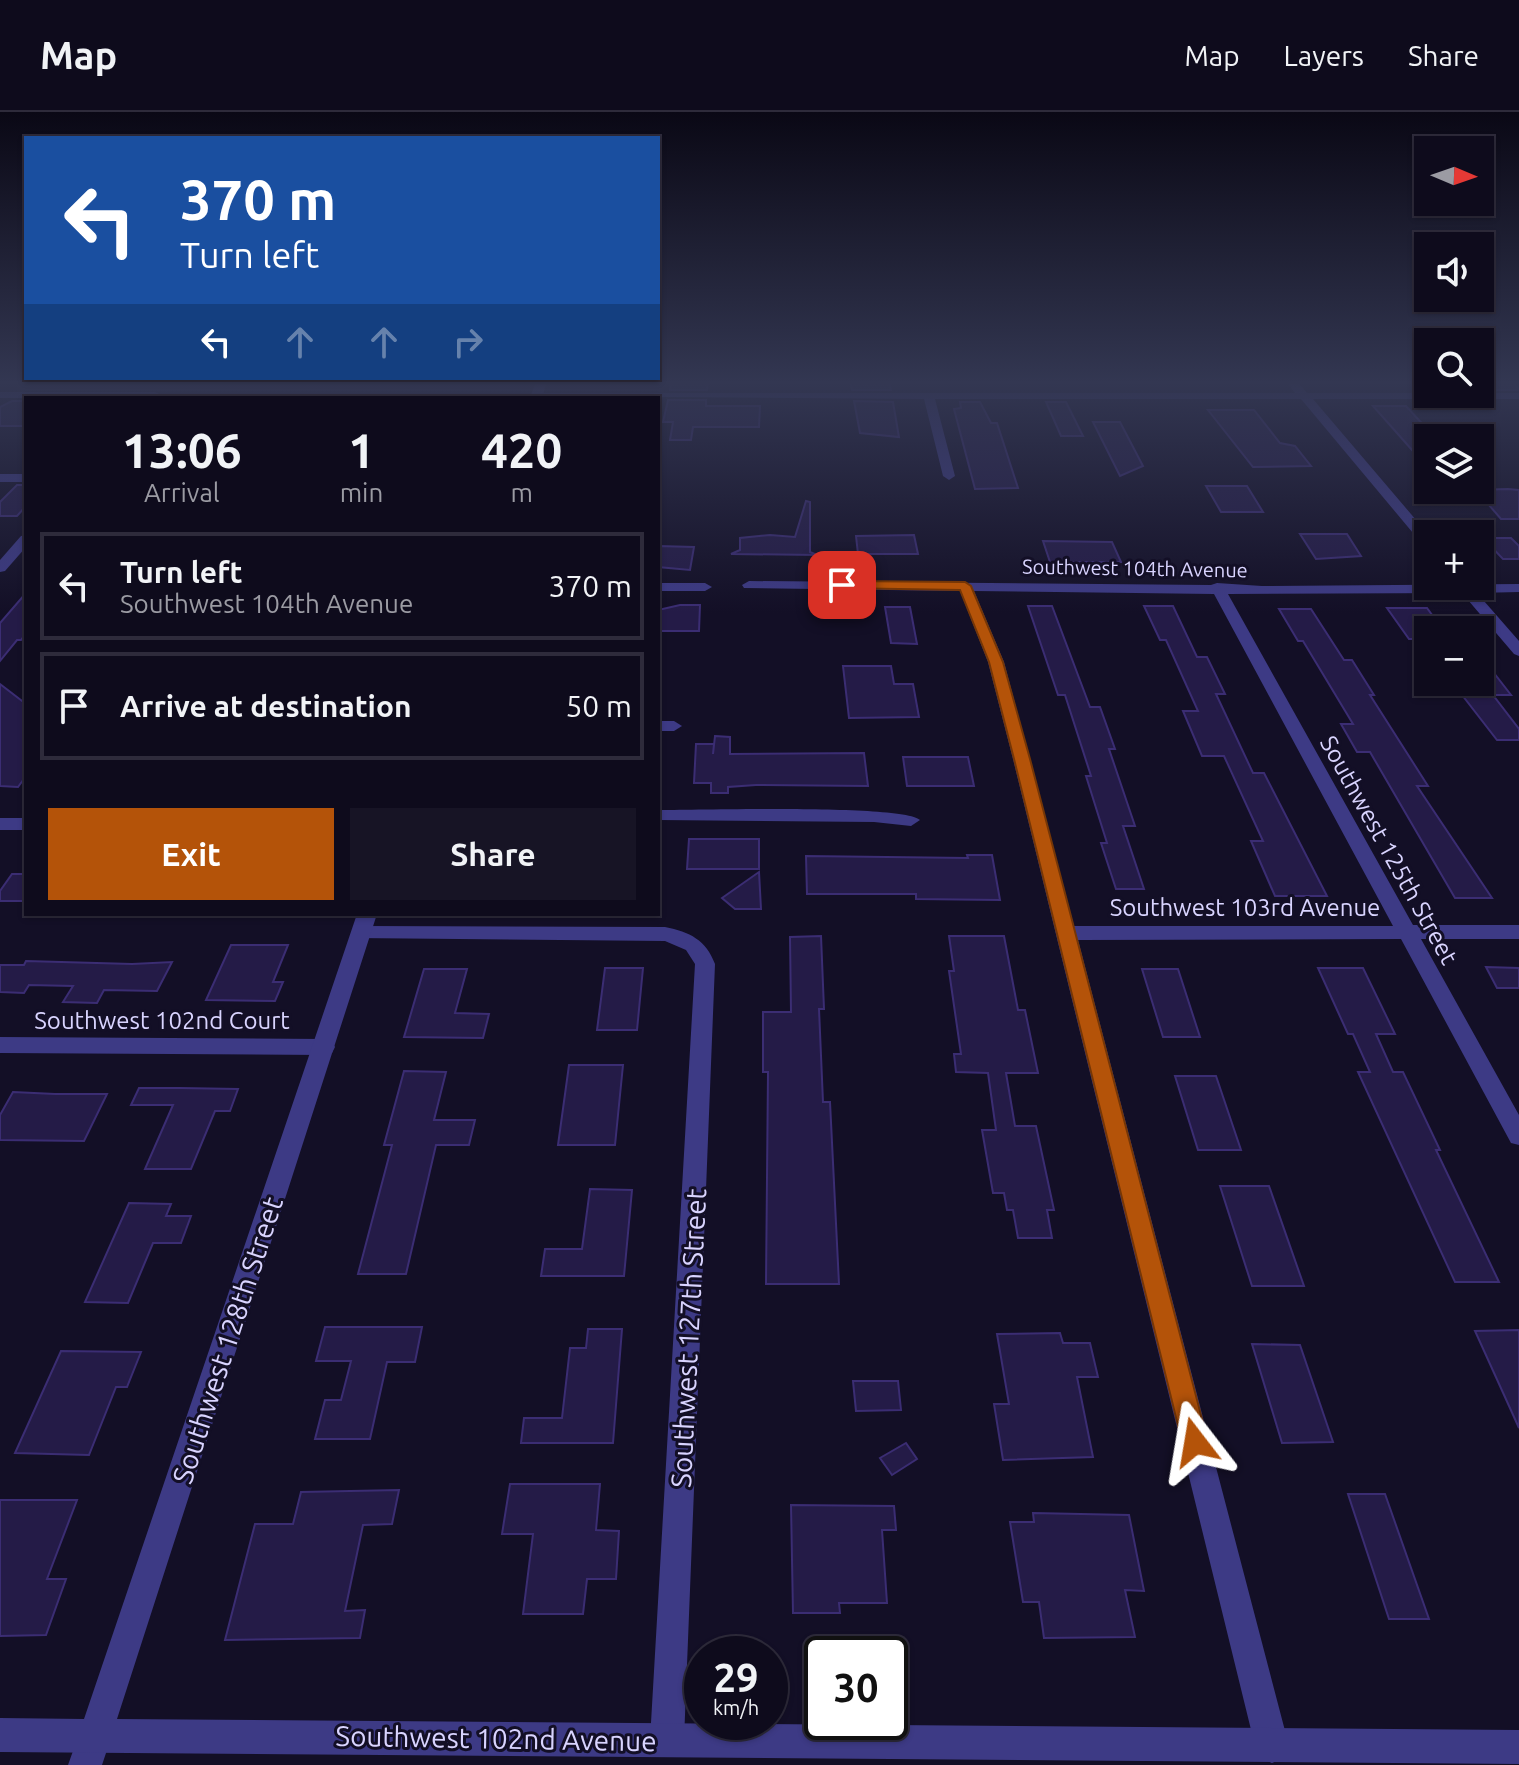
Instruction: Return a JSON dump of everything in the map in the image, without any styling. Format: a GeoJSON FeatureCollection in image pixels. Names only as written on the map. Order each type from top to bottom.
{"type":"FeatureCollection","features":[{"type":"Feature","properties":{"kind":"street"},"geometry":{"type":"LineString","coordinates":[[943,458],[949,476]]}},
{"type":"Feature","properties":{"kind":"street"},"geometry":{"type":"LineString","coordinates":[[1357,458],[1414,526]]}},
{"type":"Feature","properties":{"kind":"street"},"geometry":{"type":"LineString","coordinates":[[0,478],[24,478]]}},
{"type":"Feature","properties":{"kind":"street"},"geometry":{"type":"LineString","coordinates":[[0,568],[24,541]]}},
{"type":"Feature","properties":{"kind":"street","name":"Southwest 104th Avenue"},"geometry":{"type":"LineString","coordinates":[[749,585],[1414,588]]}},
{"type":"Feature","properties":{"kind":"street"},"geometry":{"type":"LineString","coordinates":[[965,586],[996,662],[1272,1746]]}},
{"type":"Feature","properties":{"kind":"street"},"geometry":{"type":"LineString","coordinates":[[660,587],[705,587]]}},
{"type":"Feature","properties":{"kind":"street","name":"Southwest 125th Street"},"geometry":{"type":"LineString","coordinates":[[1217,587],[1519,1136]]}},
{"type":"Feature","properties":{"kind":"street","name":"Southwest 104th Avenue"},"geometry":{"type":"LineString","coordinates":[[1494,588],[1519,588]]}},
{"type":"Feature","properties":{"kind":"street"},"geometry":{"type":"LineString","coordinates":[[1476,600],[1519,651]]}},
{"type":"Feature","properties":{"kind":"street"},"geometry":{"type":"LineString","coordinates":[[660,815],[874,816],[911,820]]}},
{"type":"Feature","properties":{"kind":"street"},"geometry":{"type":"LineString","coordinates":[[0,824],[24,824]]}},
{"type":"Feature","properties":{"kind":"street","name":"Southwest 127th Street"},"geometry":{"type":"LineString","coordinates":[[364,923],[676,936],[691,941],[701,952],[707,973],[667,1740]]}},
{"type":"Feature","properties":{"kind":"street","name":"Southwest 128th Street"},"geometry":{"type":"LineString","coordinates":[[90,1750],[364,923]]}},
{"type":"Feature","properties":{"kind":"street","name":"Southwest 103rd Avenue"},"geometry":{"type":"LineString","coordinates":[[1067,933],[1519,932]]}},
{"type":"Feature","properties":{"kind":"street","name":"Southwest 102nd Court"},"geometry":{"type":"LineString","coordinates":[[0,1045],[324,1047]]}},
{"type":"Feature","properties":{"kind":"street","name":"Southwest 102nd Avenue"},"geometry":{"type":"LineString","coordinates":[[0,1735],[90,1750],[667,1740],[837,1754],[1272,1746],[1374,1756],[1519,1747]]}},
{"type":"Feature","properties":{"kind":"building"},"geometry":{"type":"Polygon","coordinates":[[[967,458],[1008,458],[1018,488],[975,489],[967,458]]]}},
{"type":"Feature","properties":{"kind":"building"},"geometry":{"type":"Polygon","coordinates":[[[1111,458],[1139,458],[1143,466],[1120,476],[1111,458]]]}},
{"type":"Feature","properties":{"kind":"building"},"geometry":{"type":"Polygon","coordinates":[[[1246,458],[1305,458],[1311,466],[1253,467],[1246,458]]]}},
{"type":"Feature","properties":{"kind":"building"},"geometry":{"type":"Polygon","coordinates":[[[17,485],[24,485],[24,508],[17,516],[0,516],[0,502],[17,485]]]}},
{"type":"Feature","properties":{"kind":"building"},"geometry":{"type":"Polygon","coordinates":[[[1206,486],[1247,486],[1263,512],[1221,512],[1206,486]]]}},
{"type":"Feature","properties":{"kind":"building"},"geometry":{"type":"Polygon","coordinates":[[[1494,489],[1519,490],[1519,519],[1501,519],[1488,504],[1494,504],[1494,489]]]}},
{"type":"Feature","properties":{"kind":"building"},"geometry":{"type":"Polygon","coordinates":[[[806,501],[810,502],[810,552],[817,555],[731,554],[740,550],[740,538],[770,535],[795,537],[806,501]]]}},
{"type":"Feature","properties":{"kind":"building"},"geometry":{"type":"Polygon","coordinates":[[[1300,534],[1347,534],[1361,556],[1316,559],[1300,534]]]}},
{"type":"Feature","properties":{"kind":"building"},"geometry":{"type":"Polygon","coordinates":[[[914,535],[918,554],[858,554],[856,536],[914,535]]]}},
{"type":"Feature","properties":{"kind":"building"},"geometry":{"type":"Polygon","coordinates":[[[1494,538],[1511,538],[1519,546],[1519,559],[1503,559],[1494,550],[1494,538]]]}},
{"type":"Feature","properties":{"kind":"building"},"geometry":{"type":"Polygon","coordinates":[[[1043,541],[1112,542],[1121,562],[1050,562],[1043,541]]]}},
{"type":"Feature","properties":{"kind":"building"},"geometry":{"type":"Polygon","coordinates":[[[660,546],[694,547],[690,570],[660,567],[660,546]]]}},
{"type":"Feature","properties":{"kind":"building"},"geometry":{"type":"Polygon","coordinates":[[[24,595],[24,636],[17,640],[0,661],[0,623],[24,595]]]}},
{"type":"Feature","properties":{"kind":"building"},"geometry":{"type":"Polygon","coordinates":[[[700,605],[699,631],[660,631],[660,610],[700,605]]]}},
{"type":"Feature","properties":{"kind":"building"},"geometry":{"type":"Polygon","coordinates":[[[1028,606],[1052,606],[1090,707],[1100,707],[1115,749],[1109,749],[1135,826],[1123,826],[1144,889],[1116,889],[1101,843],[1107,843],[1086,776],[1091,776],[1065,695],[1058,695],[1028,606]]]}},
{"type":"Feature","properties":{"kind":"building"},"geometry":{"type":"Polygon","coordinates":[[[1144,606],[1173,606],[1197,657],[1207,657],[1225,694],[1216,694],[1253,773],[1264,773],[1327,896],[1275,896],[1251,841],[1263,841],[1224,756],[1202,756],[1183,711],[1198,711],[1166,640],[1160,640],[1144,606]]]}},
{"type":"Feature","properties":{"kind":"building"},"geometry":{"type":"Polygon","coordinates":[[[885,607],[910,607],[917,644],[891,643],[885,607]]]}},
{"type":"Feature","properties":{"kind":"building"},"geometry":{"type":"Polygon","coordinates":[[[1387,608],[1427,608],[1433,616],[1414,616],[1414,639],[1409,639],[1387,608]]]}},
{"type":"Feature","properties":{"kind":"building"},"geometry":{"type":"Polygon","coordinates":[[[1279,609],[1311,609],[1344,660],[1352,660],[1374,695],[1370,695],[1428,786],[1417,786],[1492,898],[1455,898],[1370,752],[1357,752],[1341,724],[1353,724],[1303,641],[1298,641],[1279,609]]]}},
{"type":"Feature","properties":{"kind":"building"},"geometry":{"type":"Polygon","coordinates":[[[843,666],[891,666],[894,684],[913,684],[919,717],[849,718],[843,666]]]}},
{"type":"Feature","properties":{"kind":"building"},"geometry":{"type":"Polygon","coordinates":[[[1494,673],[1511,695],[1494,695],[1494,673]]]}},
{"type":"Feature","properties":{"kind":"building"},"geometry":{"type":"Polygon","coordinates":[[[0,684],[24,702],[24,779],[18,787],[0,786],[0,684]]]}},
{"type":"Feature","properties":{"kind":"building"},"geometry":{"type":"Polygon","coordinates":[[[1463,696],[1494,696],[1519,729],[1519,740],[1497,740],[1463,696]]]}},
{"type":"Feature","properties":{"kind":"building"},"geometry":{"type":"Polygon","coordinates":[[[715,736],[730,737],[730,754],[864,753],[868,786],[756,785],[728,787],[728,793],[711,793],[711,783],[694,783],[696,744],[714,744],[713,754],[715,736]]]}},
{"type":"Feature","properties":{"kind":"building"},"geometry":{"type":"Polygon","coordinates":[[[903,757],[968,757],[974,786],[907,786],[903,757]]]}},
{"type":"Feature","properties":{"kind":"building"},"geometry":{"type":"Polygon","coordinates":[[[689,839],[759,839],[759,869],[687,869],[689,839]]]}},
{"type":"Feature","properties":{"kind":"building"},"geometry":{"type":"Polygon","coordinates":[[[967,855],[992,855],[1000,900],[916,899],[916,894],[807,894],[806,856],[968,858],[967,855]]]}},
{"type":"Feature","properties":{"kind":"building"},"geometry":{"type":"Polygon","coordinates":[[[759,872],[761,909],[735,909],[722,898],[759,872]]]}},
{"type":"Feature","properties":{"kind":"building"},"geometry":{"type":"Polygon","coordinates":[[[12,874],[24,874],[24,901],[0,901],[0,891],[12,874]]]}},
{"type":"Feature","properties":{"kind":"building"},"geometry":{"type":"Polygon","coordinates":[[[821,936],[824,1009],[819,1009],[823,1102],[830,1102],[839,1284],[766,1284],[768,1072],[763,1072],[763,1012],[791,1012],[790,937],[821,936]]]}},
{"type":"Feature","properties":{"kind":"building"},"geometry":{"type":"Polygon","coordinates":[[[949,936],[1004,936],[1018,1010],[1025,1010],[1038,1073],[1006,1073],[1015,1126],[1036,1126],[1054,1210],[1047,1210],[1052,1238],[1018,1238],[1013,1210],[1007,1210],[1004,1193],[993,1193],[982,1130],[996,1130],[988,1073],[956,1072],[954,1054],[961,1054],[949,971],[954,971],[949,936]]]}},
{"type":"Feature","properties":{"kind":"building"},"geometry":{"type":"Polygon","coordinates":[[[231,945],[288,945],[273,982],[283,982],[275,1001],[206,1000],[231,945]]]}},
{"type":"Feature","properties":{"kind":"building"},"geometry":{"type":"Polygon","coordinates":[[[26,961],[172,962],[157,991],[104,990],[97,1003],[63,1002],[73,986],[29,985],[24,993],[0,992],[0,965],[24,965],[26,961]]]}},
{"type":"Feature","properties":{"kind":"building"},"geometry":{"type":"Polygon","coordinates":[[[1486,967],[1519,968],[1519,988],[1497,988],[1486,967]]]}},
{"type":"Feature","properties":{"kind":"building"},"geometry":{"type":"Polygon","coordinates":[[[605,968],[643,968],[637,1030],[597,1030],[605,968]]]}},
{"type":"Feature","properties":{"kind":"building"},"geometry":{"type":"Polygon","coordinates":[[[1318,968],[1363,968],[1395,1034],[1376,1034],[1393,1072],[1403,1072],[1440,1150],[1436,1150],[1499,1282],[1455,1282],[1358,1072],[1370,1072],[1353,1034],[1348,1034],[1318,968]]]}},
{"type":"Feature","properties":{"kind":"building"},"geometry":{"type":"Polygon","coordinates":[[[424,969],[467,969],[455,1013],[489,1014],[483,1038],[404,1037],[424,969]]]}},
{"type":"Feature","properties":{"kind":"building"},"geometry":{"type":"Polygon","coordinates":[[[1142,969],[1178,969],[1200,1037],[1163,1037],[1142,969]]]}},
{"type":"Feature","properties":{"kind":"building"},"geometry":{"type":"Polygon","coordinates":[[[569,1065],[623,1065],[615,1145],[558,1145],[569,1065]]]}},
{"type":"Feature","properties":{"kind":"building"},"geometry":{"type":"Polygon","coordinates":[[[404,1071],[446,1072],[434,1120],[475,1120],[469,1145],[436,1145],[406,1274],[358,1274],[392,1145],[384,1145],[404,1071]]]}},
{"type":"Feature","properties":{"kind":"building"},"geometry":{"type":"Polygon","coordinates":[[[1175,1076],[1216,1076],[1241,1150],[1198,1150],[1175,1076]]]}},
{"type":"Feature","properties":{"kind":"building"},"geometry":{"type":"Polygon","coordinates":[[[139,1088],[238,1089],[230,1111],[215,1111],[191,1169],[145,1169],[173,1105],[131,1105],[139,1088]]]}},
{"type":"Feature","properties":{"kind":"building"},"geometry":{"type":"Polygon","coordinates":[[[13,1092],[107,1094],[84,1141],[0,1140],[0,1115],[13,1092]]]}},
{"type":"Feature","properties":{"kind":"building"},"geometry":{"type":"Polygon","coordinates":[[[1220,1186],[1269,1186],[1304,1286],[1252,1286],[1220,1186]]]}},
{"type":"Feature","properties":{"kind":"building"},"geometry":{"type":"Polygon","coordinates":[[[590,1189],[632,1190],[624,1276],[541,1276],[545,1249],[582,1249],[590,1189]]]}},
{"type":"Feature","properties":{"kind":"building"},"geometry":{"type":"Polygon","coordinates":[[[129,1203],[171,1204],[166,1216],[191,1216],[181,1243],[153,1243],[128,1303],[85,1302],[129,1203]]]}},
{"type":"Feature","properties":{"kind":"building"},"geometry":{"type":"Polygon","coordinates":[[[325,1327],[422,1327],[415,1362],[387,1362],[370,1439],[315,1439],[325,1400],[341,1400],[351,1361],[316,1361],[325,1327]]]}},
{"type":"Feature","properties":{"kind":"building"},"geometry":{"type":"Polygon","coordinates":[[[588,1329],[622,1329],[613,1443],[521,1443],[524,1418],[562,1418],[570,1348],[586,1348],[588,1329]]]}},
{"type":"Feature","properties":{"kind":"building"},"geometry":{"type":"Polygon","coordinates":[[[1519,1330],[1519,1428],[1475,1331],[1519,1330]]]}},
{"type":"Feature","properties":{"kind":"building"},"geometry":{"type":"Polygon","coordinates":[[[1060,1333],[1063,1343],[1090,1343],[1098,1377],[1077,1377],[1093,1457],[1003,1460],[994,1404],[1009,1404],[997,1334],[1060,1333]]]}},
{"type":"Feature","properties":{"kind":"building"},"geometry":{"type":"Polygon","coordinates":[[[1252,1344],[1300,1345],[1333,1442],[1282,1443],[1252,1344]]]}},
{"type":"Feature","properties":{"kind":"building"},"geometry":{"type":"Polygon","coordinates":[[[61,1351],[141,1352],[127,1387],[116,1387],[89,1455],[15,1453],[61,1351]]]}},
{"type":"Feature","properties":{"kind":"building"},"geometry":{"type":"Polygon","coordinates":[[[853,1381],[898,1381],[901,1410],[856,1411],[853,1381]]]}},
{"type":"Feature","properties":{"kind":"building"},"geometry":{"type":"Polygon","coordinates":[[[906,1443],[917,1459],[892,1475],[880,1458],[906,1443]]]}},
{"type":"Feature","properties":{"kind":"building"},"geometry":{"type":"Polygon","coordinates":[[[510,1484],[600,1484],[596,1530],[619,1531],[616,1579],[587,1579],[583,1614],[523,1614],[533,1534],[502,1534],[510,1484]]]}},
{"type":"Feature","properties":{"kind":"building"},"geometry":{"type":"Polygon","coordinates":[[[399,1490],[392,1524],[363,1525],[345,1611],[365,1610],[360,1638],[225,1640],[255,1524],[293,1524],[301,1492],[399,1490]]]}},
{"type":"Feature","properties":{"kind":"building"},"geometry":{"type":"Polygon","coordinates":[[[1348,1494],[1385,1494],[1429,1619],[1389,1619],[1348,1494]]]}},
{"type":"Feature","properties":{"kind":"building"},"geometry":{"type":"Polygon","coordinates":[[[0,1500],[77,1500],[47,1579],[66,1579],[46,1635],[0,1636],[0,1500]]]}},
{"type":"Feature","properties":{"kind":"building"},"geometry":{"type":"Polygon","coordinates":[[[791,1505],[894,1506],[896,1530],[882,1530],[887,1603],[839,1603],[840,1613],[793,1613],[791,1505]]]}},
{"type":"Feature","properties":{"kind":"building"},"geometry":{"type":"Polygon","coordinates":[[[1033,1513],[1129,1515],[1144,1591],[1125,1590],[1135,1637],[1044,1638],[1039,1602],[1023,1602],[1010,1522],[1034,1522],[1033,1513]]]}},
{"type":"Feature","properties":{"kind":"route"},"geometry":{"type":"LineString","coordinates":[[842,585],[965,586],[996,662],[1195,1442]]}}]}
